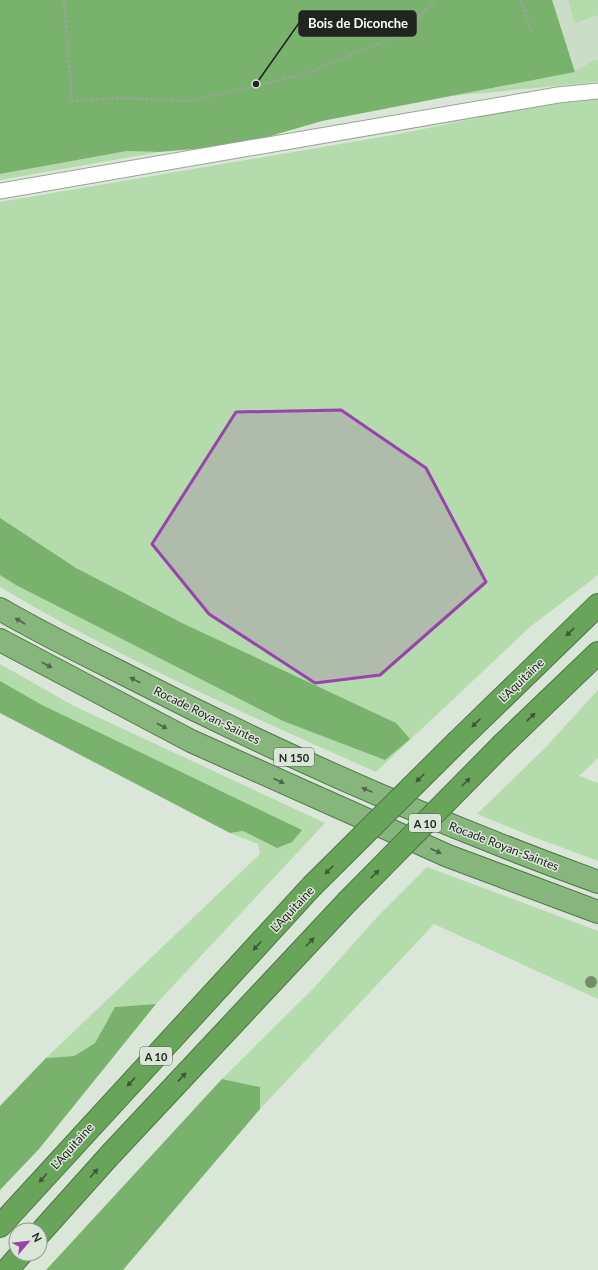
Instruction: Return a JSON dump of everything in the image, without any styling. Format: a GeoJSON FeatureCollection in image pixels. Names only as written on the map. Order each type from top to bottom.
{"type":"FeatureCollection","features":[{"type":"Feature","properties":{"kind":"highway","name":"L'Aquitaine"},"geometry":{"type":"LineString","coordinates":[[0,1226],[312,886],[598,605]]}},
{"type":"Feature","properties":{"kind":"highway","name":"Rocade Royan-Saintes"},"geometry":{"type":"LineString","coordinates":[[0,609],[196,711],[357,786],[497,845],[598,882]]}},
{"type":"Feature","properties":{"kind":"highway","name":"N 150"},"geometry":{"type":"LineString","coordinates":[[0,640],[191,741],[448,856],[598,912]]}},
{"type":"Feature","properties":{"kind":"highway","name":"A 10"},"geometry":{"type":"LineString","coordinates":[[48,1224],[109,1156],[347,902],[503,744],[598,653]]}},
{"type":"Feature","properties":{"kind":"highway"},"geometry":{"type":"LineString","coordinates":[[7,1270],[14,1262]]}},
{"type":"Feature","properties":{"kind":"street"},"geometry":{"type":"LineString","coordinates":[[0,191],[551,96],[598,91]]}},
{"type":"Feature","properties":{"kind":"path"},"geometry":{"type":"LineString","coordinates":[[64,0],[72,101],[121,98],[190,101],[301,75],[400,35],[436,0]]}},
{"type":"Feature","properties":{"kind":"path"},"geometry":{"type":"LineString","coordinates":[[521,0],[532,32]]}},
{"type":"Feature","properties":{"kind":"highlighted area"},"geometry":{"type":"Polygon","coordinates":[[[341,410],[426,468],[486,582],[380,675],[315,683],[209,614],[152,544],[236,412],[341,410]]]}},
{"type":"Feature","properties":{"kind":"shaded area"},"geometry":{"type":"Polygon","coordinates":[[[552,0],[598,0],[598,69],[575,72],[552,0]]]}},
{"type":"Feature","properties":{"kind":"green space"},"geometry":{"type":"Polygon","coordinates":[[[0,0],[552,0],[575,72],[322,121],[239,145],[159,152],[127,151],[0,174],[0,0]]]}},
{"type":"Feature","properties":{"kind":"green space"},"geometry":{"type":"Polygon","coordinates":[[[568,0],[598,0],[598,15],[575,23],[568,0]]]}},
{"type":"Feature","properties":{"kind":"green space"},"geometry":{"type":"Polygon","coordinates":[[[595,60],[598,60],[598,82],[451,96],[574,72],[595,60]]]}},
{"type":"Feature","properties":{"kind":"green space"},"geometry":{"type":"Polygon","coordinates":[[[598,98],[598,575],[530,627],[376,772],[233,708],[138,662],[45,613],[0,587],[0,202],[399,134],[539,105],[598,98]]]}},
{"type":"Feature","properties":{"kind":"green space"},"geometry":{"type":"Polygon","coordinates":[[[127,151],[159,152],[0,180],[0,174],[127,151]]]}},
{"type":"Feature","properties":{"kind":"green space"},"geometry":{"type":"Polygon","coordinates":[[[0,518],[76,568],[184,624],[396,723],[410,739],[385,760],[283,721],[16,585],[0,575],[0,518]]]}},
{"type":"Feature","properties":{"kind":"green space"},"geometry":{"type":"Polygon","coordinates":[[[0,664],[74,706],[325,823],[156,1004],[115,1007],[95,1043],[74,1056],[46,1058],[260,854],[258,844],[230,833],[243,831],[277,848],[0,681],[0,664]]]}},
{"type":"Feature","properties":{"kind":"green space"},"geometry":{"type":"Polygon","coordinates":[[[0,681],[42,705],[302,830],[292,842],[277,848],[243,831],[230,833],[0,713],[0,681]]]}},
{"type":"Feature","properties":{"kind":"green space"},"geometry":{"type":"Polygon","coordinates":[[[598,690],[598,758],[579,776],[598,783],[598,861],[477,814],[546,747],[598,690]]]}},
{"type":"Feature","properties":{"kind":"green space"},"geometry":{"type":"Polygon","coordinates":[[[427,867],[598,931],[598,999],[434,924],[260,1109],[260,1087],[222,1079],[312,990],[379,915],[427,867]]]}},
{"type":"Feature","properties":{"kind":"green space"},"geometry":{"type":"Polygon","coordinates":[[[156,1004],[39,1149],[0,1190],[0,1106],[46,1058],[74,1056],[95,1043],[115,1007],[156,1004]]]}},
{"type":"Feature","properties":{"kind":"green space"},"geometry":{"type":"Polygon","coordinates":[[[222,1079],[260,1087],[260,1109],[123,1270],[46,1270],[222,1079]]]}},
{"type":"Feature","properties":{"kind":"place","name":"Bois de Diconche"},"geometry":{"type":"Point","coordinates":[256,84]}}]}
